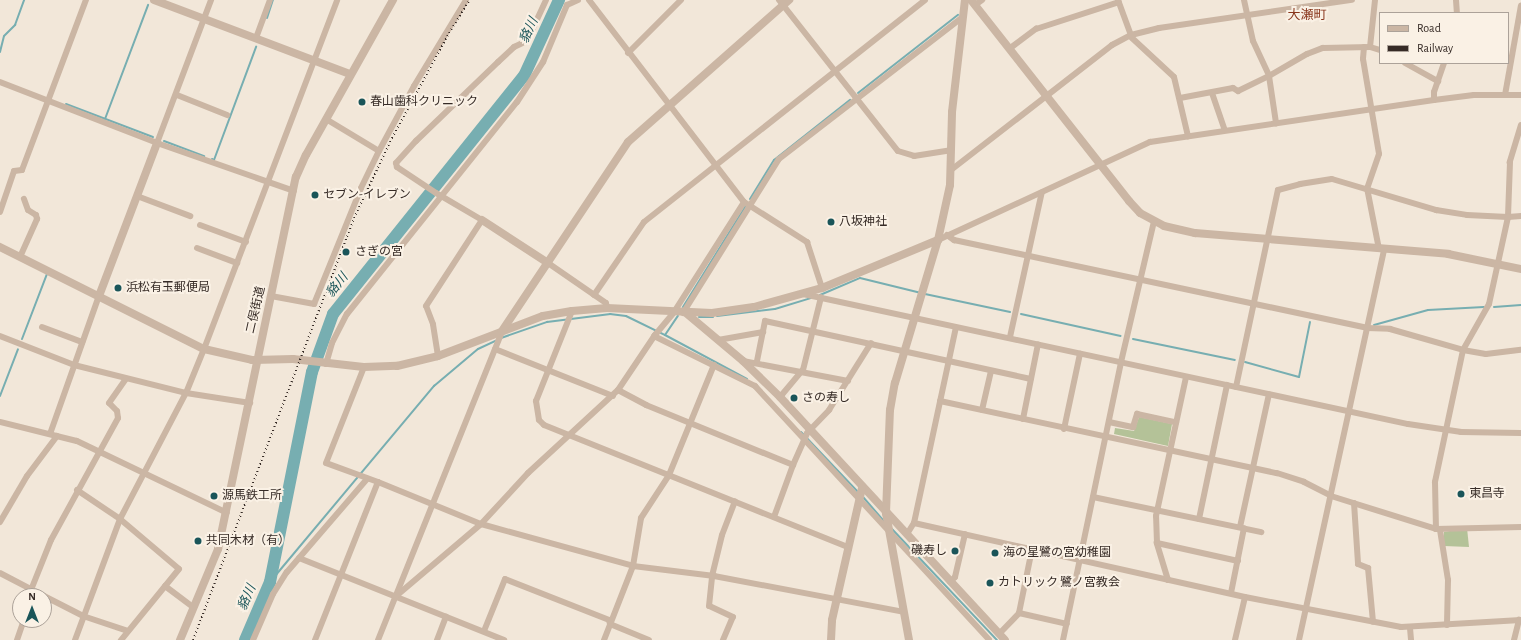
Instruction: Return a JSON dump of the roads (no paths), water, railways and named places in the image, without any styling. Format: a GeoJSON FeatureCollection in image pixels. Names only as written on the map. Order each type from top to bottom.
{"type":"FeatureCollection","features":[{"type":"Feature","properties":{"kind":"street"},"geometry":{"type":"LineString","coordinates":[[0,212],[14,171],[22,170],[86,0]]}},
{"type":"Feature","properties":{"kind":"street"},"geometry":{"type":"LineString","coordinates":[[154,0],[314,59],[350,74]]}},
{"type":"Feature","properties":{"kind":"street"},"geometry":{"type":"LineString","coordinates":[[50,434],[99,296],[157,143],[177,95],[211,0]]}},
{"type":"Feature","properties":{"kind":"street"},"geometry":{"type":"LineString","coordinates":[[256,38],[270,0]]}},
{"type":"Feature","properties":{"kind":"street"},"geometry":{"type":"LineString","coordinates":[[74,640],[120,519],[186,393],[238,263],[337,0]]}},
{"type":"Feature","properties":{"kind":"street","name":"二俣街道"},"geometry":{"type":"LineString","coordinates":[[180,640],[217,555],[294,191],[304,160],[350,74],[393,0]]}},
{"type":"Feature","properties":{"kind":"street"},"geometry":{"type":"LineString","coordinates":[[271,296],[314,304],[361,188],[379,152],[414,86],[466,0]]}},
{"type":"Feature","properties":{"kind":"street"},"geometry":{"type":"LineString","coordinates":[[546,0],[527,41],[514,47],[399,158],[397,167],[548,262],[606,303],[607,308]]}},
{"type":"Feature","properties":{"kind":"street"},"geometry":{"type":"LineString","coordinates":[[323,364],[347,314],[439,194],[517,102],[543,62],[567,5],[578,0]]}},
{"type":"Feature","properties":{"kind":"street"},"geometry":{"type":"LineString","coordinates":[[589,0],[668,105],[746,204],[807,242],[822,288]]}},
{"type":"Feature","properties":{"kind":"street"},"geometry":{"type":"LineString","coordinates":[[628,53],[681,0]]}},
{"type":"Feature","properties":{"kind":"street"},"geometry":{"type":"LineString","coordinates":[[594,295],[644,222],[925,0]]}},
{"type":"Feature","properties":{"kind":"street"},"geometry":{"type":"LineString","coordinates":[[909,640],[887,515],[890,410],[905,351],[938,240],[951,170],[952,112],[965,0]]}},
{"type":"Feature","properties":{"kind":"street"},"geometry":{"type":"LineString","coordinates":[[1244,0],[1246,16],[1253,41],[1269,76],[1276,123]]}},
{"type":"Feature","properties":{"kind":"street"},"geometry":{"type":"LineString","coordinates":[[951,170],[1112,45],[1131,35],[1159,28],[1352,0]]}},
{"type":"Feature","properties":{"kind":"street"},"geometry":{"type":"LineString","coordinates":[[1299,640],[1367,328],[1381,249],[1368,188],[1379,154],[1364,59],[1375,0]]}},
{"type":"Feature","properties":{"kind":"street"},"geometry":{"type":"LineString","coordinates":[[1456,0],[1457,12]]}},
{"type":"Feature","properties":{"kind":"street"},"geometry":{"type":"LineString","coordinates":[[1009,49],[1036,29],[1119,1],[1131,35],[1174,76],[1188,136]]}},
{"type":"Feature","properties":{"kind":"street"},"geometry":{"type":"LineString","coordinates":[[378,640],[431,504],[501,333],[628,142],[784,2],[856,99],[902,155],[914,156],[951,150]]}},
{"type":"Feature","properties":{"kind":"street"},"geometry":{"type":"LineString","coordinates":[[976,2],[1009,49],[1099,165],[1129,201],[1154,221],[1181,231],[1448,254],[1521,269]]}},
{"type":"Feature","properties":{"kind":"street"},"geometry":{"type":"LineString","coordinates":[[1505,94],[1519,27],[1521,5]]}},
{"type":"Feature","properties":{"kind":"street"},"geometry":{"type":"LineString","coordinates":[[395,597],[481,524],[528,473],[618,390],[654,335],[674,312],[746,204],[779,159],[963,17]]}},
{"type":"Feature","properties":{"kind":"street"},"geometry":{"type":"LineString","coordinates":[[1180,98],[1233,88],[1238,91],[1269,76],[1307,54],[1323,48],[1367,47],[1379,50]]}},
{"type":"Feature","properties":{"kind":"street"},"geometry":{"type":"LineString","coordinates":[[1407,64],[1438,81]]}},
{"type":"Feature","properties":{"kind":"street"},"geometry":{"type":"LineString","coordinates":[[1434,100],[1444,64]]}},
{"type":"Feature","properties":{"kind":"street"},"geometry":{"type":"LineString","coordinates":[[0,82],[157,143],[267,183],[294,191]]}},
{"type":"Feature","properties":{"kind":"street"},"geometry":{"type":"LineString","coordinates":[[1212,93],[1225,130]]}},
{"type":"Feature","properties":{"kind":"street"},"geometry":{"type":"LineString","coordinates":[[0,247],[204,349],[258,360],[284,359],[364,367],[398,366],[438,356],[542,316],[570,316],[607,308],[684,313],[735,311],[805,295],[938,240],[1150,142],[1434,100],[1505,94],[1521,95]]}},
{"type":"Feature","properties":{"kind":"street"},"geometry":{"type":"LineString","coordinates":[[177,95],[227,115]]}},
{"type":"Feature","properties":{"kind":"street"},"geometry":{"type":"LineString","coordinates":[[326,119],[379,152]]}},
{"type":"Feature","properties":{"kind":"street"},"geometry":{"type":"LineString","coordinates":[[1447,625],[1448,580],[1438,529],[1435,482],[1463,350],[1489,304],[1508,218],[1510,162],[1521,125]]}},
{"type":"Feature","properties":{"kind":"street"},"geometry":{"type":"LineString","coordinates":[[1236,387],[1278,190],[1300,184],[1332,179],[1368,188],[1436,210],[1467,215],[1508,218],[1521,216]]}},
{"type":"Feature","properties":{"kind":"street"},"geometry":{"type":"LineString","coordinates":[[1010,338],[1042,192]]}},
{"type":"Feature","properties":{"kind":"street"},"geometry":{"type":"LineString","coordinates":[[137,196],[190,216]]}},
{"type":"Feature","properties":{"kind":"street"},"geometry":{"type":"LineString","coordinates":[[20,257],[37,220],[36,215],[28,210],[24,199]]}},
{"type":"Feature","properties":{"kind":"street"},"geometry":{"type":"LineString","coordinates":[[684,313],[746,204]]}},
{"type":"Feature","properties":{"kind":"street"},"geometry":{"type":"LineString","coordinates":[[438,356],[433,324],[426,306],[482,220]]}},
{"type":"Feature","properties":{"kind":"street"},"geometry":{"type":"LineString","coordinates":[[1063,640],[1121,362],[1154,221]]}},
{"type":"Feature","properties":{"kind":"street"},"geometry":{"type":"LineString","coordinates":[[200,225],[246,242]]}},
{"type":"Feature","properties":{"kind":"street"},"geometry":{"type":"LineString","coordinates":[[947,235],[954,240],[1367,328],[1390,329],[1463,350],[1486,354],[1521,350]]}},
{"type":"Feature","properties":{"kind":"street"},"geometry":{"type":"LineString","coordinates":[[197,248],[238,263]]}},
{"type":"Feature","properties":{"kind":"street"},"geometry":{"type":"LineString","coordinates":[[805,295],[915,317],[1348,412],[1447,430],[1521,433]]}},
{"type":"Feature","properties":{"kind":"street"},"geometry":{"type":"LineString","coordinates":[[780,397],[803,370],[820,297]]}},
{"type":"Feature","properties":{"kind":"street"},"geometry":{"type":"LineString","coordinates":[[684,313],[743,360],[780,397],[806,435]]}},
{"type":"Feature","properties":{"kind":"street"},"geometry":{"type":"LineString","coordinates":[[570,316],[536,400],[539,420],[552,429],[570,434],[848,547]]}},
{"type":"Feature","properties":{"kind":"street"},"geometry":{"type":"LineString","coordinates":[[756,362],[765,322],[812,330],[949,362],[1031,379]]}},
{"type":"Feature","properties":{"kind":"street"},"geometry":{"type":"LineString","coordinates":[[42,327],[82,342]]}},
{"type":"Feature","properties":{"kind":"street"},"geometry":{"type":"LineString","coordinates":[[907,534],[914,523],[956,327]]}},
{"type":"Feature","properties":{"kind":"street"},"geometry":{"type":"LineString","coordinates":[[718,340],[763,332]]}},
{"type":"Feature","properties":{"kind":"street"},"geometry":{"type":"LineString","coordinates":[[654,335],[755,386],[806,435],[861,493],[890,530],[989,640]]}},
{"type":"Feature","properties":{"kind":"street"},"geometry":{"type":"LineString","coordinates":[[0,336],[74,365],[186,393],[250,404]]}},
{"type":"Feature","properties":{"kind":"street"},"geometry":{"type":"LineString","coordinates":[[774,517],[793,465],[806,435],[829,410],[871,343]]}},
{"type":"Feature","properties":{"kind":"street"},"geometry":{"type":"LineString","coordinates":[[1023,419],[1038,344]]}},
{"type":"Feature","properties":{"kind":"street"},"geometry":{"type":"LineString","coordinates":[[496,347],[612,396]]}},
{"type":"Feature","properties":{"kind":"street"},"geometry":{"type":"LineString","coordinates":[[1064,429],[1080,354]]}},
{"type":"Feature","properties":{"kind":"street"},"geometry":{"type":"LineString","coordinates":[[743,360],[803,370],[848,381]]}},
{"type":"Feature","properties":{"kind":"street"},"geometry":{"type":"LineString","coordinates":[[604,640],[633,566],[641,518],[669,475],[714,365]]}},
{"type":"Feature","properties":{"kind":"street"},"geometry":{"type":"LineString","coordinates":[[364,367],[326,463],[378,482],[481,524],[633,566],[712,576],[838,598],[904,612]]}},
{"type":"Feature","properties":{"kind":"street"},"geometry":{"type":"LineString","coordinates":[[982,410],[991,371]]}},
{"type":"Feature","properties":{"kind":"street"},"geometry":{"type":"LineString","coordinates":[[1168,580],[1157,543],[1157,511],[1186,377]]}},
{"type":"Feature","properties":{"kind":"street"},"geometry":{"type":"LineString","coordinates":[[34,588],[51,540],[118,416],[117,411],[109,402],[126,379]]}},
{"type":"Feature","properties":{"kind":"street"},"geometry":{"type":"LineString","coordinates":[[1199,519],[1227,385]]}},
{"type":"Feature","properties":{"kind":"street"},"geometry":{"type":"LineString","coordinates":[[618,390],[627,397],[793,465]]}},
{"type":"Feature","properties":{"kind":"street"},"geometry":{"type":"LineString","coordinates":[[1231,593],[1238,561],[1252,468],[1269,394]]}},
{"type":"Feature","properties":{"kind":"street"},"geometry":{"type":"LineString","coordinates":[[940,401],[1064,429],[1289,476],[1331,496],[1438,529],[1465,526],[1521,527]]}},
{"type":"Feature","properties":{"kind":"street"},"geometry":{"type":"LineString","coordinates":[[1109,422],[1133,427],[1137,414],[1176,422]]}},
{"type":"Feature","properties":{"kind":"street"},"geometry":{"type":"LineString","coordinates":[[0,422],[77,441],[227,513]]}},
{"type":"Feature","properties":{"kind":"street"},"geometry":{"type":"LineString","coordinates":[[0,522],[27,476],[57,436]]}},
{"type":"Feature","properties":{"kind":"street"},"geometry":{"type":"LineString","coordinates":[[254,640],[273,594],[299,558],[365,478]]}},
{"type":"Feature","properties":{"kind":"street"},"geometry":{"type":"LineString","coordinates":[[314,640],[378,482]]}},
{"type":"Feature","properties":{"kind":"street"},"geometry":{"type":"LineString","coordinates":[[77,490],[120,519],[179,569],[121,640]]}},
{"type":"Feature","properties":{"kind":"street"},"geometry":{"type":"LineString","coordinates":[[861,493],[907,534],[1002,637],[1019,613],[1032,549]]}},
{"type":"Feature","properties":{"kind":"street"},"geometry":{"type":"LineString","coordinates":[[831,640],[832,620],[861,493]]}},
{"type":"Feature","properties":{"kind":"street"},"geometry":{"type":"LineString","coordinates":[[1093,497],[1261,532]]}},
{"type":"Feature","properties":{"kind":"street"},"geometry":{"type":"LineString","coordinates":[[723,640],[733,617],[709,606],[712,576],[722,535],[735,501]]}},
{"type":"Feature","properties":{"kind":"street"},"geometry":{"type":"LineString","coordinates":[[1354,503],[1358,564],[1368,568],[1373,622]]}},
{"type":"Feature","properties":{"kind":"street"},"geometry":{"type":"LineString","coordinates":[[914,523],[1245,597],[1410,628],[1520,620],[1514,640]]}},
{"type":"Feature","properties":{"kind":"street"},"geometry":{"type":"LineString","coordinates":[[950,582],[955,577],[965,534]]}},
{"type":"Feature","properties":{"kind":"street"},"geometry":{"type":"LineString","coordinates":[[1157,543],[1238,561]]}},
{"type":"Feature","properties":{"kind":"street"},"geometry":{"type":"LineString","coordinates":[[299,558],[504,640]]}},
{"type":"Feature","properties":{"kind":"street"},"geometry":{"type":"LineString","coordinates":[[0,573],[26,588]]}},
{"type":"Feature","properties":{"kind":"street"},"geometry":{"type":"LineString","coordinates":[[484,631],[505,579],[609,620],[610,624],[650,640]]}},
{"type":"Feature","properties":{"kind":"street"},"geometry":{"type":"LineString","coordinates":[[165,586],[194,608]]}},
{"type":"Feature","properties":{"kind":"street"},"geometry":{"type":"LineString","coordinates":[[1235,640],[1245,597]]}},
{"type":"Feature","properties":{"kind":"street"},"geometry":{"type":"LineString","coordinates":[[52,600],[83,616],[128,631]]}},
{"type":"Feature","properties":{"kind":"street"},"geometry":{"type":"LineString","coordinates":[[1019,613],[1067,624]]}},
{"type":"Feature","properties":{"kind":"street"},"geometry":{"type":"LineString","coordinates":[[437,640],[446,617]]}},
{"type":"Feature","properties":{"kind":"street"},"geometry":{"type":"LineString","coordinates":[[17,640],[21,628]]}},
{"type":"Feature","properties":{"kind":"street"},"geometry":{"type":"LineString","coordinates":[[1410,628],[1411,640]]}},
{"type":"Feature","properties":{"kind":"waterway"},"geometry":{"type":"LineString","coordinates":[[0,52],[4,36],[15,25],[24,0]]}},
{"type":"Feature","properties":{"kind":"waterway"},"geometry":{"type":"LineString","coordinates":[[267,18],[273,0]]}},
{"type":"Feature","properties":{"kind":"waterway","name":"貉川"},"geometry":{"type":"LineString","coordinates":[[245,640],[270,582],[312,372],[333,314],[524,76],[559,0]]}},
{"type":"Feature","properties":{"kind":"waterway"},"geometry":{"type":"LineString","coordinates":[[105,119],[148,5]]}},
{"type":"Feature","properties":{"kind":"waterway"},"geometry":{"type":"LineString","coordinates":[[858,93],[958,15]]}},
{"type":"Feature","properties":{"kind":"waterway"},"geometry":{"type":"LineString","coordinates":[[212,159],[214,160],[256,47]]}},
{"type":"Feature","properties":{"kind":"waterway"},"geometry":{"type":"LineString","coordinates":[[750,199],[774,160],[850,100]]}},
{"type":"Feature","properties":{"kind":"waterway"},"geometry":{"type":"LineString","coordinates":[[66,104],[153,137]]}},
{"type":"Feature","properties":{"kind":"waterway"},"geometry":{"type":"LineString","coordinates":[[164,141],[204,156]]}},
{"type":"Feature","properties":{"kind":"waterway"},"geometry":{"type":"LineString","coordinates":[[683,307],[745,207]]}},
{"type":"Feature","properties":{"kind":"waterway"},"geometry":{"type":"LineString","coordinates":[[22,339],[47,274]]}},
{"type":"Feature","properties":{"kind":"waterway"},"geometry":{"type":"LineString","coordinates":[[820,295],[860,278],[921,293]]}},
{"type":"Feature","properties":{"kind":"waterway"},"geometry":{"type":"LineString","coordinates":[[925,294],[1010,312]]}},
{"type":"Feature","properties":{"kind":"waterway"},"geometry":{"type":"LineString","coordinates":[[717,316],[775,309],[812,298]]}},
{"type":"Feature","properties":{"kind":"waterway"},"geometry":{"type":"LineString","coordinates":[[1494,307],[1521,305]]}},
{"type":"Feature","properties":{"kind":"waterway"},"geometry":{"type":"LineString","coordinates":[[1374,325],[1428,310],[1484,307]]}},
{"type":"Feature","properties":{"kind":"waterway"},"geometry":{"type":"LineString","coordinates":[[501,338],[547,322],[610,314],[626,316],[665,335],[678,316]]}},
{"type":"Feature","properties":{"kind":"waterway"},"geometry":{"type":"LineString","coordinates":[[1021,314],[1121,336]]}},
{"type":"Feature","properties":{"kind":"waterway"},"geometry":{"type":"LineString","coordinates":[[699,317],[713,317]]}},
{"type":"Feature","properties":{"kind":"waterway"},"geometry":{"type":"LineString","coordinates":[[1245,362],[1299,377],[1310,322]]}},
{"type":"Feature","properties":{"kind":"waterway"},"geometry":{"type":"LineString","coordinates":[[665,335],[747,379]]}},
{"type":"Feature","properties":{"kind":"waterway"},"geometry":{"type":"LineString","coordinates":[[1133,339],[1235,360]]}},
{"type":"Feature","properties":{"kind":"waterway"},"geometry":{"type":"LineString","coordinates":[[270,582],[434,386],[478,349],[497,340]]}},
{"type":"Feature","properties":{"kind":"waterway"},"geometry":{"type":"LineString","coordinates":[[0,396],[18,349]]}},
{"type":"Feature","properties":{"kind":"waterway"},"geometry":{"type":"LineString","coordinates":[[801,432],[859,493]]}},
{"type":"Feature","properties":{"kind":"waterway"},"geometry":{"type":"LineString","coordinates":[[863,497],[884,521]]}},
{"type":"Feature","properties":{"kind":"waterway"},"geometry":{"type":"LineString","coordinates":[[891,528],[997,640]]}},
{"type":"Feature","properties":{"kind":"railway"},"geometry":{"type":"LineString","coordinates":[[193,640],[354,218],[392,138],[449,33],[470,0]]}},
{"type":"Feature","properties":{"kind":"place","name":"春山歯科クリニック"},"geometry":{"type":"Point","coordinates":[362,102]}},
{"type":"Feature","properties":{"kind":"place","name":"セブン-イレブン"},"geometry":{"type":"Point","coordinates":[315,195]}},
{"type":"Feature","properties":{"kind":"place","name":"八坂神社"},"geometry":{"type":"Point","coordinates":[831,222]}},
{"type":"Feature","properties":{"kind":"place","name":"さぎの宮"},"geometry":{"type":"Point","coordinates":[346,252]}},
{"type":"Feature","properties":{"kind":"place","name":"浜松有玉郵便局"},"geometry":{"type":"Point","coordinates":[118,288]}},
{"type":"Feature","properties":{"kind":"place","name":"さの寿し"},"geometry":{"type":"Point","coordinates":[794,398]}},
{"type":"Feature","properties":{"kind":"place","name":"東昌寺"},"geometry":{"type":"Point","coordinates":[1461,494]}},
{"type":"Feature","properties":{"kind":"place","name":"源馬鉄工所"},"geometry":{"type":"Point","coordinates":[214,496]}},
{"type":"Feature","properties":{"kind":"place","name":"共同木材（有）"},"geometry":{"type":"Point","coordinates":[198,541]}},
{"type":"Feature","properties":{"kind":"place","name":"磯寿し"},"geometry":{"type":"Point","coordinates":[955,551]}},
{"type":"Feature","properties":{"kind":"place","name":"海の星鷺の宮幼稚園"},"geometry":{"type":"Point","coordinates":[995,553]}},
{"type":"Feature","properties":{"kind":"place","name":"カトリック 鷺ノ宮教会"},"geometry":{"type":"Point","coordinates":[990,583]}},
{"type":"Feature","properties":{"kind":"district","name":"大瀬町"},"geometry":{"type":"Point","coordinates":[1307,16]}}]}
